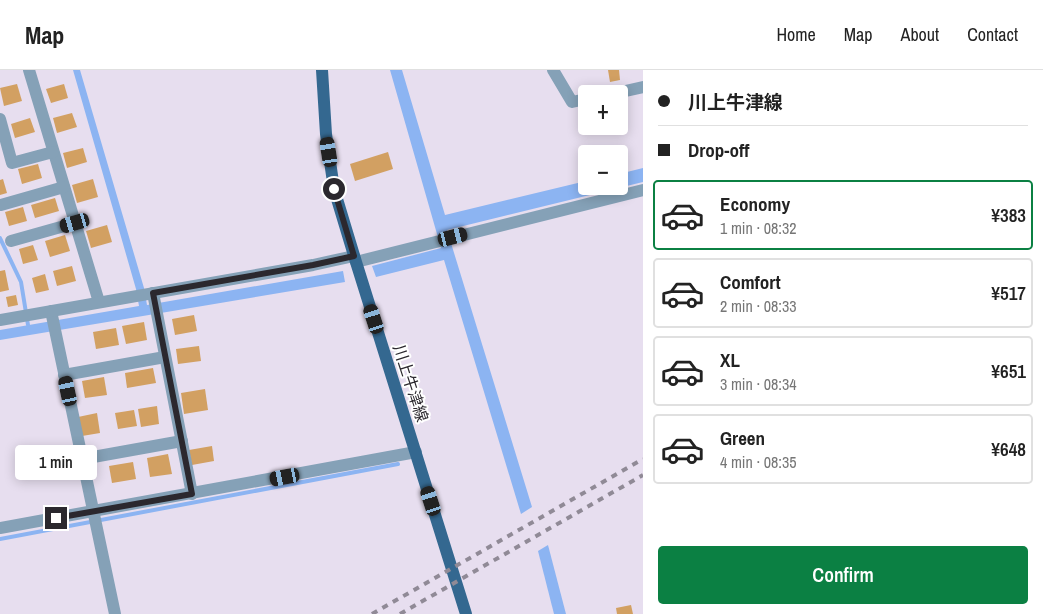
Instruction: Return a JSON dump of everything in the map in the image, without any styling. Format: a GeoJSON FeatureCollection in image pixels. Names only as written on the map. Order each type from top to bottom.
{"type":"FeatureCollection","features":[{"type":"Feature","properties":{"kind":"main road","name":"川上牛津線"},"geometry":{"type":"LineString","coordinates":[[322,70],[326,134],[334,189],[466,614]]}},
{"type":"Feature","properties":{"kind":"street"},"geometry":{"type":"LineString","coordinates":[[29,70],[99,302]]}},
{"type":"Feature","properties":{"kind":"street"},"geometry":{"type":"LineString","coordinates":[[553,70],[572,102],[578,101]]}},
{"type":"Feature","properties":{"kind":"street"},"geometry":{"type":"LineString","coordinates":[[628,90],[643,87]]}},
{"type":"Feature","properties":{"kind":"street"},"geometry":{"type":"LineString","coordinates":[[0,119],[12,163],[53,152]]}},
{"type":"Feature","properties":{"kind":"street"},"geometry":{"type":"LineString","coordinates":[[1,205],[64,187]]}},
{"type":"Feature","properties":{"kind":"street"},"geometry":{"type":"LineString","coordinates":[[0,320],[355,259],[434,242],[643,190]]}},
{"type":"Feature","properties":{"kind":"street"},"geometry":{"type":"LineString","coordinates":[[12,241],[75,223]]}},
{"type":"Feature","properties":{"kind":"street"},"geometry":{"type":"LineString","coordinates":[[153,293],[192,494]]}},
{"type":"Feature","properties":{"kind":"street"},"geometry":{"type":"LineString","coordinates":[[51,311],[115,614]]}},
{"type":"Feature","properties":{"kind":"street"},"geometry":{"type":"LineString","coordinates":[[64,375],[165,357]]}},
{"type":"Feature","properties":{"kind":"street"},"geometry":{"type":"LineString","coordinates":[[82,459],[182,441]]}},
{"type":"Feature","properties":{"kind":"street"},"geometry":{"type":"LineString","coordinates":[[0,528],[416,452]]}},
{"type":"Feature","properties":{"kind":"water"},"geometry":{"type":"Polygon","coordinates":[[[73,70],[80,70],[144,288],[147,305],[343,271],[345,282],[0,340],[0,330],[139,306],[136,289],[73,70]]]}},
{"type":"Feature","properties":{"kind":"water"},"geometry":{"type":"Polygon","coordinates":[[[390,70],[402,70],[445,215],[578,183],[578,195],[590,195],[447,230],[532,507],[521,514],[444,260],[376,277],[372,266],[441,248],[390,70]]]}},
{"type":"Feature","properties":{"kind":"water"},"geometry":{"type":"Polygon","coordinates":[[[643,168],[643,182],[628,186],[628,172],[643,168]]]}},
{"type":"Feature","properties":{"kind":"water"},"geometry":{"type":"Polygon","coordinates":[[[548,545],[566,614],[554,614],[538,551],[548,545]]]}},
{"type":"Feature","properties":{"kind":"building"},"geometry":{"type":"Polygon","coordinates":[[[608,70],[619,70],[620,80],[610,82],[608,70]]]}},
{"type":"Feature","properties":{"kind":"building"},"geometry":{"type":"Polygon","coordinates":[[[17,84],[22,101],[4,106],[0,88],[17,84]]]}},
{"type":"Feature","properties":{"kind":"building"},"geometry":{"type":"Polygon","coordinates":[[[64,84],[68,98],[51,103],[46,89],[64,84]]]}},
{"type":"Feature","properties":{"kind":"building"},"geometry":{"type":"Polygon","coordinates":[[[72,113],[77,127],[57,133],[53,118],[72,113]]]}},
{"type":"Feature","properties":{"kind":"building"},"geometry":{"type":"Polygon","coordinates":[[[30,118],[35,132],[15,138],[11,124],[30,118]]]}},
{"type":"Feature","properties":{"kind":"building"},"geometry":{"type":"Polygon","coordinates":[[[83,148],[87,162],[67,168],[63,153],[83,148]]]}},
{"type":"Feature","properties":{"kind":"building"},"geometry":{"type":"Polygon","coordinates":[[[388,152],[393,169],[355,181],[350,164],[388,152]]]}},
{"type":"Feature","properties":{"kind":"building"},"geometry":{"type":"Polygon","coordinates":[[[38,164],[42,178],[22,184],[18,169],[38,164]]]}},
{"type":"Feature","properties":{"kind":"building"},"geometry":{"type":"Polygon","coordinates":[[[3,179],[7,193],[0,195],[0,180],[3,179]]]}},
{"type":"Feature","properties":{"kind":"building"},"geometry":{"type":"Polygon","coordinates":[[[93,179],[98,197],[77,203],[72,185],[93,179]]]}},
{"type":"Feature","properties":{"kind":"building"},"geometry":{"type":"Polygon","coordinates":[[[55,198],[59,211],[35,218],[31,205],[55,198]]]}},
{"type":"Feature","properties":{"kind":"building"},"geometry":{"type":"Polygon","coordinates":[[[23,207],[27,221],[9,226],[5,212],[23,207]]]}},
{"type":"Feature","properties":{"kind":"building"},"geometry":{"type":"Polygon","coordinates":[[[107,225],[112,242],[91,248],[86,231],[107,225]]]}},
{"type":"Feature","properties":{"kind":"building"},"geometry":{"type":"Polygon","coordinates":[[[65,235],[70,251],[50,257],[45,241],[65,235]]]}},
{"type":"Feature","properties":{"kind":"building"},"geometry":{"type":"Polygon","coordinates":[[[33,245],[38,260],[23,264],[19,249],[33,245]]]}},
{"type":"Feature","properties":{"kind":"building"},"geometry":{"type":"Polygon","coordinates":[[[72,266],[76,281],[57,286],[53,271],[72,266]]]}},
{"type":"Feature","properties":{"kind":"building"},"geometry":{"type":"Polygon","coordinates":[[[5,270],[9,290],[0,292],[0,271],[5,270]]]}},
{"type":"Feature","properties":{"kind":"building"},"geometry":{"type":"Polygon","coordinates":[[[45,274],[49,290],[36,293],[32,278],[45,274]]]}},
{"type":"Feature","properties":{"kind":"building"},"geometry":{"type":"Polygon","coordinates":[[[16,295],[18,305],[8,307],[6,297],[16,295]]]}},
{"type":"Feature","properties":{"kind":"building"},"geometry":{"type":"Polygon","coordinates":[[[194,315],[197,331],[175,335],[172,319],[194,315]]]}},
{"type":"Feature","properties":{"kind":"building"},"geometry":{"type":"Polygon","coordinates":[[[144,322],[147,340],[126,344],[122,326],[144,322]]]}},
{"type":"Feature","properties":{"kind":"building"},"geometry":{"type":"Polygon","coordinates":[[[116,328],[119,345],[96,349],[93,332],[116,328]]]}},
{"type":"Feature","properties":{"kind":"building"},"geometry":{"type":"Polygon","coordinates":[[[199,346],[201,361],[178,364],[176,349],[199,346]]]}},
{"type":"Feature","properties":{"kind":"building"},"geometry":{"type":"Polygon","coordinates":[[[153,368],[156,383],[127,388],[125,373],[153,368]]]}},
{"type":"Feature","properties":{"kind":"building"},"geometry":{"type":"Polygon","coordinates":[[[104,377],[107,395],[85,398],[82,381],[104,377]]]}},
{"type":"Feature","properties":{"kind":"building"},"geometry":{"type":"Polygon","coordinates":[[[205,389],[208,410],[184,414],[181,393],[205,389]]]}},
{"type":"Feature","properties":{"kind":"building"},"geometry":{"type":"Polygon","coordinates":[[[157,406],[159,424],[141,427],[138,409],[157,406]]]}},
{"type":"Feature","properties":{"kind":"building"},"geometry":{"type":"Polygon","coordinates":[[[134,410],[137,426],[118,429],[115,413],[134,410]]]}},
{"type":"Feature","properties":{"kind":"building"},"geometry":{"type":"Polygon","coordinates":[[[97,413],[100,433],[82,436],[78,417],[97,413]]]}},
{"type":"Feature","properties":{"kind":"building"},"geometry":{"type":"Polygon","coordinates":[[[212,446],[214,461],[192,465],[189,450],[212,446]]]}},
{"type":"Feature","properties":{"kind":"building"},"geometry":{"type":"Polygon","coordinates":[[[168,454],[172,474],[150,477],[147,458],[168,454]]]}},
{"type":"Feature","properties":{"kind":"building"},"geometry":{"type":"Polygon","coordinates":[[[133,462],[136,479],[112,483],[109,466],[133,462]]]}},
{"type":"Feature","properties":{"kind":"building"},"geometry":{"type":"Polygon","coordinates":[[[631,605],[633,614],[617,614],[616,608],[631,605]]]}},
{"type":"Feature","properties":{"kind":"waterway"},"geometry":{"type":"LineString","coordinates":[[0,238],[21,282],[28,325]]}},
{"type":"Feature","properties":{"kind":"waterway"},"geometry":{"type":"LineString","coordinates":[[0,539],[398,464]]}},
{"type":"Feature","properties":{"kind":"railway"},"geometry":{"type":"LineString","coordinates":[[372,614],[643,459]]}},
{"type":"Feature","properties":{"kind":"railway"},"geometry":{"type":"LineString","coordinates":[[400,614],[643,475]]}},
{"type":"Feature","properties":{"kind":"route"},"geometry":{"type":"LineString","coordinates":[[56,518],[192,494],[153,293],[354,256],[334,189]]}}]}
